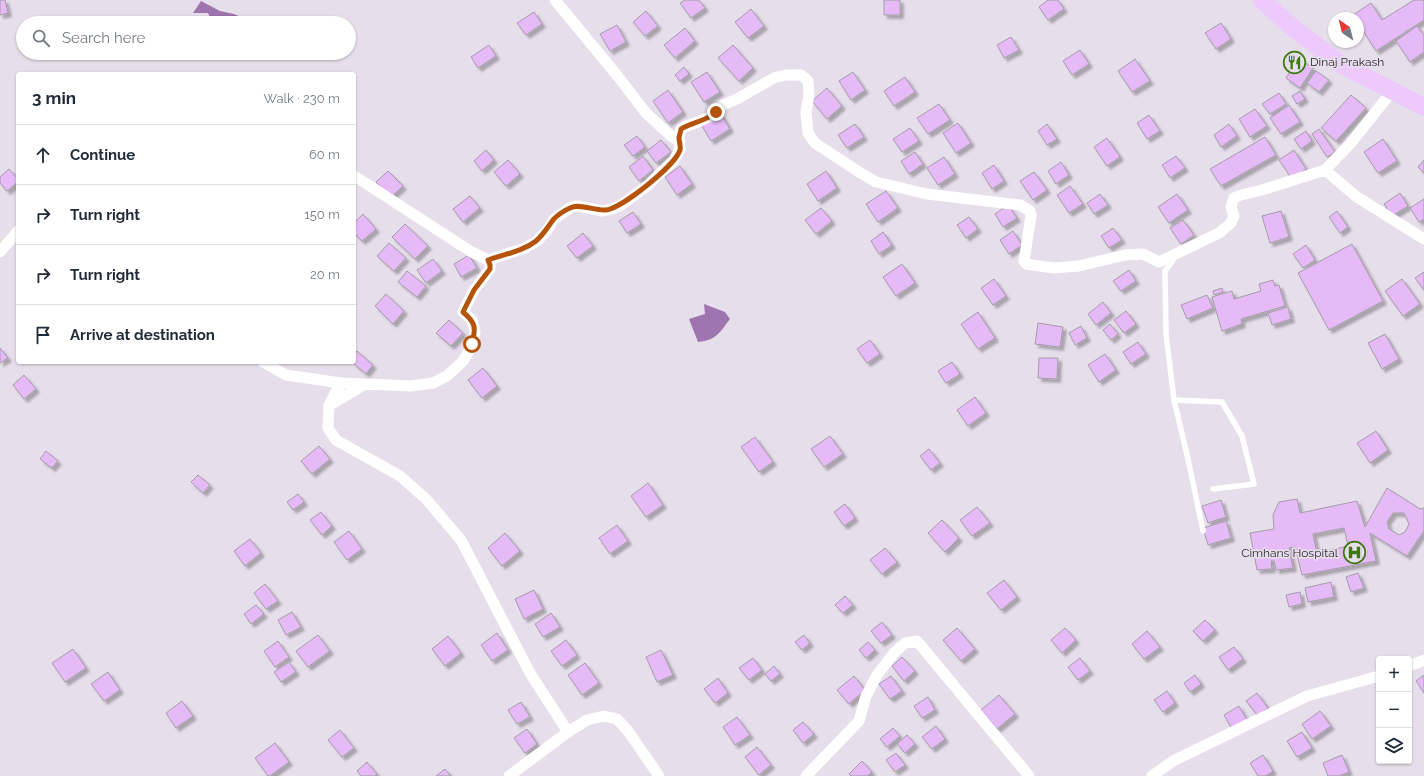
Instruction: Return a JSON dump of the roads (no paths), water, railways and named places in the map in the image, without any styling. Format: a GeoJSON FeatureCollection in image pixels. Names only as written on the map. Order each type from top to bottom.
{"type":"FeatureCollection","features":[{"type":"Feature","properties":{"kind":"main road"},"geometry":{"type":"LineString","coordinates":[[1262,0],[1292,27],[1342,64],[1424,107]]}},
{"type":"Feature","properties":{"kind":"street"},"geometry":{"type":"LineString","coordinates":[[555,0],[646,113],[671,136],[680,142]]}},
{"type":"Feature","properties":{"kind":"street"},"geometry":{"type":"LineString","coordinates":[[488,260],[525,248],[537,240],[548,229],[554,219],[571,207],[578,206],[602,210],[612,209],[621,205],[647,186],[674,160],[680,149],[681,129],[712,116],[723,104],[742,96],[774,78],[785,75],[802,75],[808,81],[809,94],[806,112],[808,133],[815,143],[876,182],[927,194],[1020,204],[1030,211],[1032,216],[1024,261],[1026,264],[1053,268],[1079,266],[1125,255],[1143,254],[1159,262],[1219,233],[1231,223],[1234,216],[1231,207],[1234,198],[1325,170],[1350,144],[1393,90]]}},
{"type":"Feature","properties":{"kind":"street"},"geometry":{"type":"LineString","coordinates":[[1325,170],[1357,197],[1424,239]]}},
{"type":"Feature","properties":{"kind":"street"},"geometry":{"type":"LineString","coordinates":[[266,364],[286,375],[341,383],[411,386],[433,383],[447,376],[463,361],[472,344],[475,331],[472,320],[463,312],[474,290],[490,269],[488,260],[464,247],[356,176]]}},
{"type":"Feature","properties":{"kind":"street"},"geometry":{"type":"LineString","coordinates":[[0,252],[16,233]]}},
{"type":"Feature","properties":{"kind":"street"},"geometry":{"type":"LineString","coordinates":[[341,383],[329,405],[328,428],[336,440],[400,476],[426,499],[461,540],[530,673],[568,732]]}},
{"type":"Feature","properties":{"kind":"street"},"geometry":{"type":"LineString","coordinates":[[329,405],[365,384]]}},
{"type":"Feature","properties":{"kind":"street"},"geometry":{"type":"LineString","coordinates":[[806,776],[859,721],[866,696],[877,675],[894,653],[905,643],[917,641],[1029,776]]}},
{"type":"Feature","properties":{"kind":"street"},"geometry":{"type":"LineString","coordinates":[[1412,665],[1424,660]]}},
{"type":"Feature","properties":{"kind":"street"},"geometry":{"type":"LineString","coordinates":[[1152,776],[1173,761],[1307,696],[1376,677]]}},
{"type":"Feature","properties":{"kind":"street"},"geometry":{"type":"LineString","coordinates":[[509,776],[568,732],[587,720],[604,716],[617,719],[628,731],[659,776]]}},
{"type":"Feature","properties":{"kind":"lane"},"geometry":{"type":"LineString","coordinates":[[1178,252],[1165,271],[1166,334],[1174,400],[1203,531]]}},
{"type":"Feature","properties":{"kind":"lane"},"geometry":{"type":"LineString","coordinates":[[1174,400],[1222,402],[1242,436],[1254,484],[1213,489]]}},
{"type":"Feature","properties":{"kind":"place","name":"Dinaj Prakash"},"geometry":{"type":"Point","coordinates":[1295,62]}},
{"type":"Feature","properties":{"kind":"place","name":"Cimhans Hospital"},"geometry":{"type":"Point","coordinates":[1354,553]}}]}
